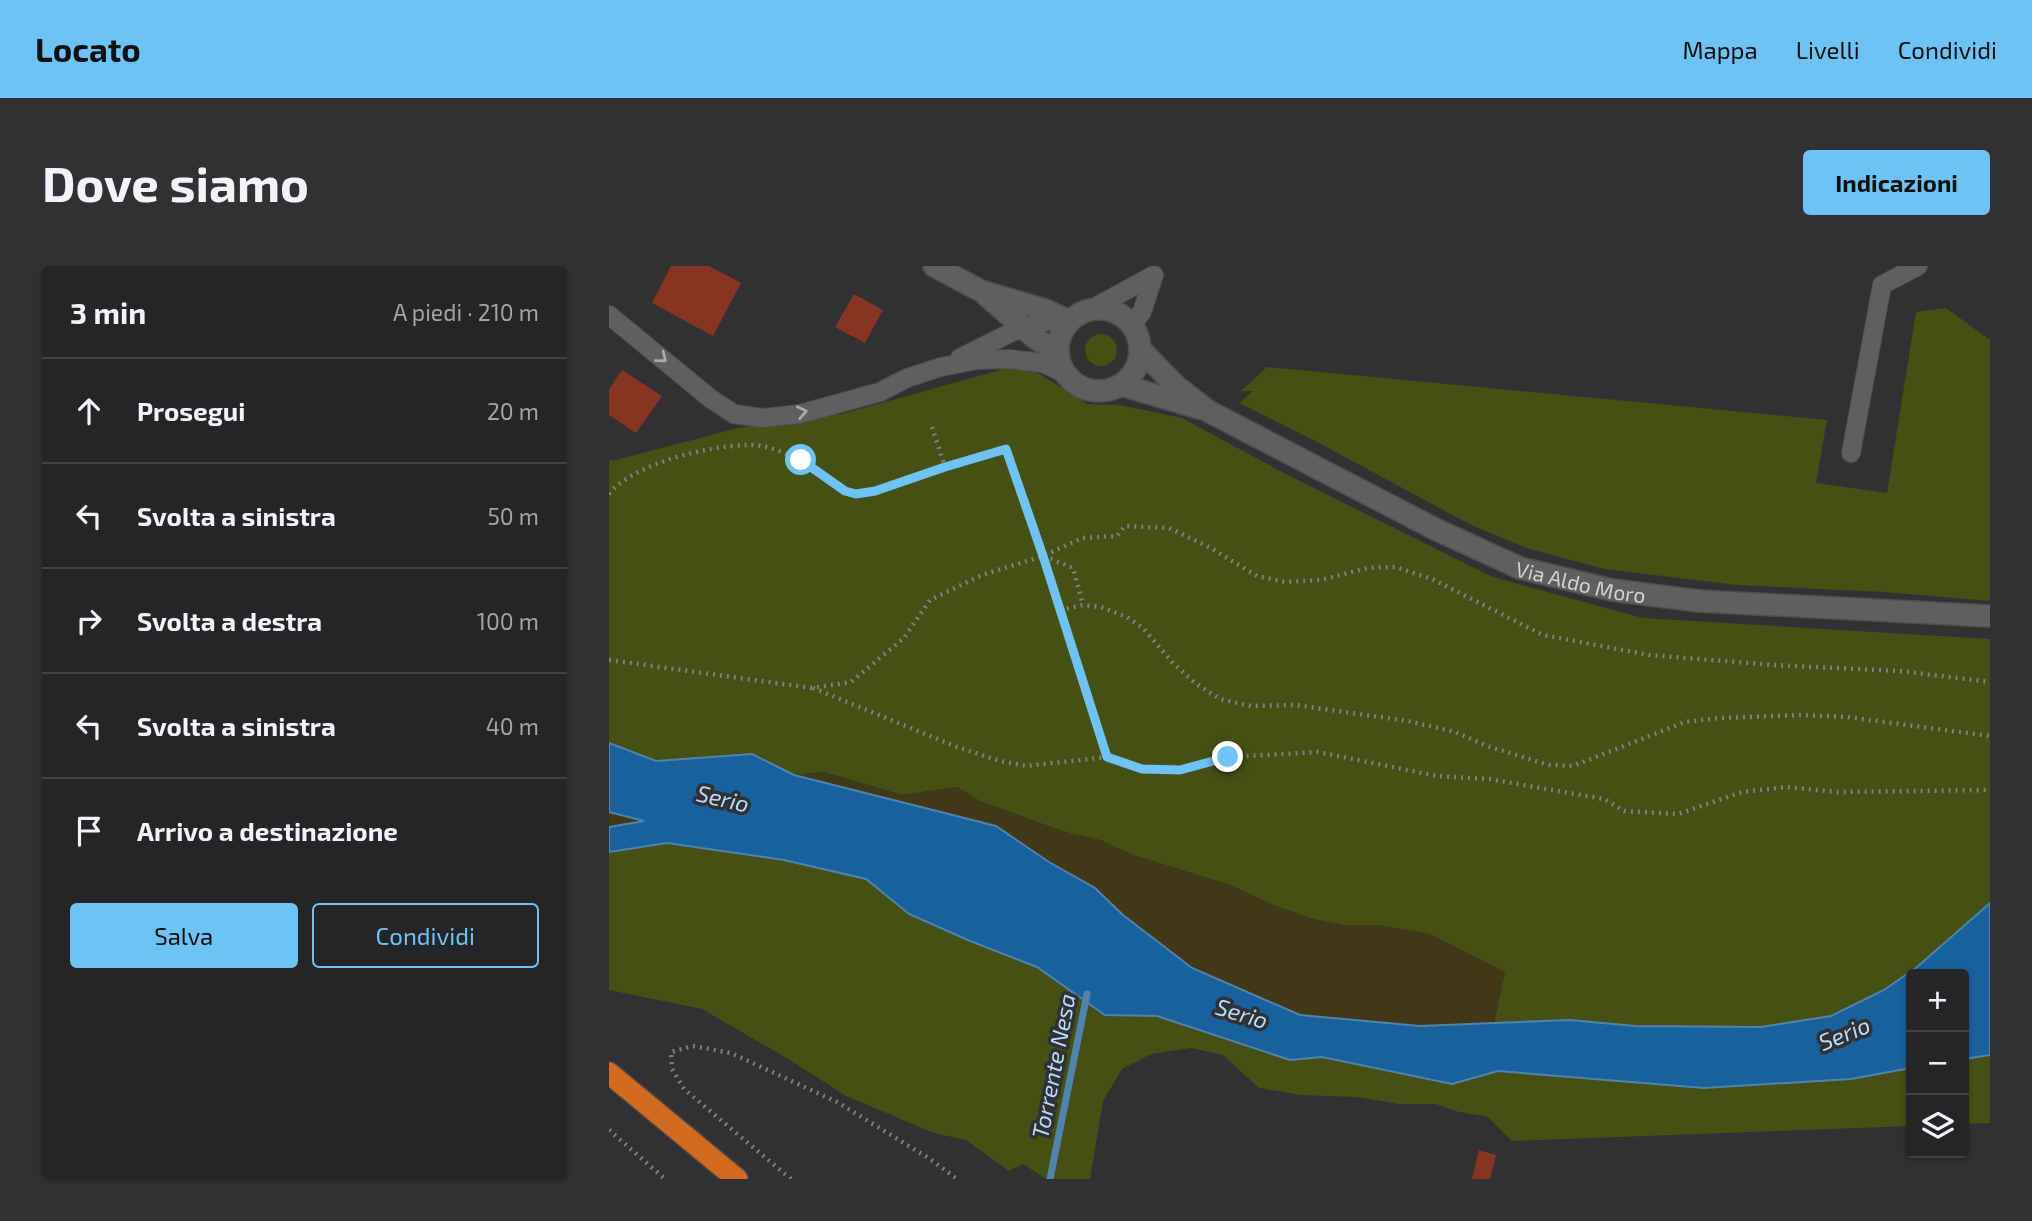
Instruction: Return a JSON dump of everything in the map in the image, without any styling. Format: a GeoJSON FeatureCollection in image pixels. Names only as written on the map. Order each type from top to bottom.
{"type":"FeatureCollection","features":[{"type":"Feature","properties":{"kind":"highway"},"geometry":{"type":"LineString","coordinates":[[609,1073],[737,1179]]}},
{"type":"Feature","properties":{"kind":"street"},"geometry":{"type":"LineString","coordinates":[[934,266],[981,291],[1070,317],[1097,307],[1162,270]]}},
{"type":"Feature","properties":{"kind":"street"},"geometry":{"type":"LineString","coordinates":[[1851,453],[1882,285],[1918,266]]}},
{"type":"Feature","properties":{"kind":"street"},"geometry":{"type":"LineString","coordinates":[[941,367],[1018,330],[1099,308],[1118,313],[1132,326],[1142,312],[1162,270]]}},
{"type":"Feature","properties":{"kind":"street"},"geometry":{"type":"LineString","coordinates":[[981,291],[1018,330],[1058,352]]}},
{"type":"Feature","properties":{"kind":"street"},"geometry":{"type":"LineString","coordinates":[[609,315],[711,399],[734,414],[762,418],[800,414],[880,392],[907,378],[941,367],[977,360],[1009,359],[1043,363],[1064,373]]}},
{"type":"Feature","properties":{"kind":"street"},"geometry":{"type":"LineString","coordinates":[[1064,373],[1058,352],[1059,336],[1070,317]]}},
{"type":"Feature","properties":{"kind":"street","name":"Via Aldo Moro"},"geometry":{"type":"LineString","coordinates":[[1132,326],[1140,349],[1176,386],[1208,411],[1437,530],[1520,568],[1612,590],[1699,601],[1990,616]]}},
{"type":"Feature","properties":{"kind":"street"},"geometry":{"type":"LineString","coordinates":[[1121,385],[1135,370],[1140,349]]}},
{"type":"Feature","properties":{"kind":"street","name":"Via Aldo Moro"},"geometry":{"type":"LineString","coordinates":[[1064,373],[1080,387],[1101,391],[1121,385],[1208,411]]}},
{"type":"Feature","properties":{"kind":"path"},"geometry":{"type":"LineString","coordinates":[[932,427],[945,467]]}},
{"type":"Feature","properties":{"kind":"path"},"geometry":{"type":"LineString","coordinates":[[609,494],[634,474],[659,464],[707,451],[749,445],[774,449],[801,460],[845,491],[856,494],[875,491],[1006,449],[1107,757]]}},
{"type":"Feature","properties":{"kind":"path"},"geometry":{"type":"LineString","coordinates":[[812,688],[851,682],[904,638],[930,600],[982,575],[1043,556],[1082,538],[1118,536],[1125,526],[1169,528],[1211,548],[1257,576],[1285,582],[1321,580],[1367,568],[1395,567],[1432,579],[1543,635],[1596,645],[1649,654],[1775,665],[1900,671],[1990,682]]}},
{"type":"Feature","properties":{"kind":"path"},"geometry":{"type":"LineString","coordinates":[[1043,556],[1073,568],[1083,605]]}},
{"type":"Feature","properties":{"kind":"path"},"geometry":{"type":"LineString","coordinates":[[1060,610],[1083,605],[1101,607],[1127,617],[1143,628],[1173,663],[1195,683],[1220,699],[1251,706],[1296,705],[1408,721],[1455,732],[1490,747],[1549,765],[1573,766],[1685,722],[1719,718],[1802,715],[1847,717],[1990,736]]}},
{"type":"Feature","properties":{"kind":"path"},"geometry":{"type":"LineString","coordinates":[[609,660],[812,688],[957,747],[1026,766],[1107,757],[1142,769],[1180,770],[1228,757],[1318,752],[1437,776],[1489,779],[1604,799],[1624,811],[1678,814],[1742,792],[1786,788],[1837,792],[1990,790]]}},
{"type":"Feature","properties":{"kind":"path"},"geometry":{"type":"LineString","coordinates":[[791,1179],[684,1088],[672,1069],[671,1052],[693,1046],[731,1053],[837,1102],[930,1159],[957,1179]]}},
{"type":"Feature","properties":{"kind":"path"},"geometry":{"type":"LineString","coordinates":[[609,1130],[665,1179]]}},
{"type":"Feature","properties":{"kind":"green space"},"geometry":{"type":"Polygon","coordinates":[[[1946,308],[1990,340],[1990,601],[1884,592],[1737,585],[1604,569],[1526,548],[1469,524],[1239,403],[1253,391],[1241,391],[1267,367],[1827,420],[1816,483],[1887,493],[1916,312],[1946,308]]]}},
{"type":"Feature","properties":{"kind":"green space"},"geometry":{"type":"Polygon","coordinates":[[[1101,334],[1112,339],[1117,350],[1112,361],[1101,366],[1090,361],[1085,350],[1090,339],[1101,334]]]}},
{"type":"Feature","properties":{"kind":"green space"},"geometry":{"type":"Polygon","coordinates":[[[1027,366],[1087,404],[1120,405],[1182,418],[1286,474],[1493,577],[1643,618],[1990,639],[1990,903],[1917,967],[1906,969],[1906,975],[1884,990],[1831,1016],[1761,1027],[1635,1026],[1570,1020],[1494,1023],[1505,972],[1380,925],[1343,925],[1313,919],[1273,905],[1230,885],[1133,855],[1100,840],[1065,832],[980,801],[957,787],[902,795],[824,772],[794,775],[752,754],[656,761],[609,743],[609,459],[612,461],[738,428],[842,414],[1004,369],[1027,366]]]}},
{"type":"Feature","properties":{"kind":"green space"},"geometry":{"type":"Polygon","coordinates":[[[667,843],[784,860],[866,879],[909,914],[1037,967],[1105,1015],[1157,1016],[1290,1060],[1322,1057],[1452,1084],[1498,1071],[1704,1088],[1851,1079],[1906,1069],[1906,1126],[1512,1141],[1488,1117],[1459,1112],[1436,1104],[1399,1104],[1356,1097],[1301,1095],[1259,1088],[1223,1055],[1191,1048],[1151,1054],[1122,1069],[1103,1101],[1090,1179],[1046,1179],[1023,1164],[1009,1171],[966,1140],[934,1133],[846,1096],[702,1009],[609,990],[609,852],[667,843]]]}},
{"type":"Feature","properties":{"kind":"green space"},"geometry":{"type":"Polygon","coordinates":[[[1990,1055],[1990,1123],[1969,1124],[1969,1058],[1990,1055]]]}},
{"type":"Feature","properties":{"kind":"sand"},"geometry":{"type":"Polygon","coordinates":[[[824,772],[902,795],[957,787],[980,801],[1065,832],[1100,840],[1133,855],[1230,885],[1273,905],[1313,919],[1343,925],[1380,925],[1430,934],[1505,972],[1494,1023],[1420,1026],[1300,1015],[1192,968],[1123,915],[1095,888],[1049,862],[996,826],[794,775],[824,772]]]}},
{"type":"Feature","properties":{"kind":"sand"},"geometry":{"type":"Polygon","coordinates":[[[609,812],[646,821],[609,827],[609,812]]]}},
{"type":"Feature","properties":{"kind":"water","name":"Serio"},"geometry":{"type":"Polygon","coordinates":[[[609,743],[656,761],[752,754],[794,775],[996,826],[1049,862],[1095,888],[1123,915],[1192,968],[1300,1015],[1420,1026],[1570,1020],[1635,1026],[1761,1027],[1831,1016],[1884,990],[1906,975],[1906,1069],[1851,1079],[1704,1088],[1498,1071],[1452,1084],[1322,1057],[1290,1060],[1157,1016],[1105,1015],[1037,967],[909,914],[866,879],[784,860],[667,843],[609,852],[609,827],[644,821],[609,812],[609,743]]]}},
{"type":"Feature","properties":{"kind":"water"},"geometry":{"type":"Polygon","coordinates":[[[1990,903],[1990,1055],[1969,1058],[1969,969],[1914,969],[1990,903]]]}},
{"type":"Feature","properties":{"kind":"building"},"geometry":{"type":"Polygon","coordinates":[[[671,266],[709,266],[741,283],[713,336],[652,303],[671,266]]]}},
{"type":"Feature","properties":{"kind":"building"},"geometry":{"type":"Polygon","coordinates":[[[854,294],[883,310],[865,343],[835,327],[854,294]]]}},
{"type":"Feature","properties":{"kind":"building"},"geometry":{"type":"Polygon","coordinates":[[[622,370],[662,396],[636,433],[609,415],[609,389],[622,370]]]}},
{"type":"Feature","properties":{"kind":"building"},"geometry":{"type":"Polygon","coordinates":[[[1479,1150],[1496,1155],[1490,1179],[1472,1179],[1479,1150]]]}},
{"type":"Feature","properties":{"kind":"waterway","name":"Torrente Nesa"},"geometry":{"type":"LineString","coordinates":[[1050,1179],[1087,994]]}},
{"type":"Feature","properties":{"kind":"route"},"geometry":{"type":"LineString","coordinates":[[801,460],[845,491],[856,494],[875,491],[1006,449],[1107,757],[1142,769],[1180,770],[1228,757]]}}]}
